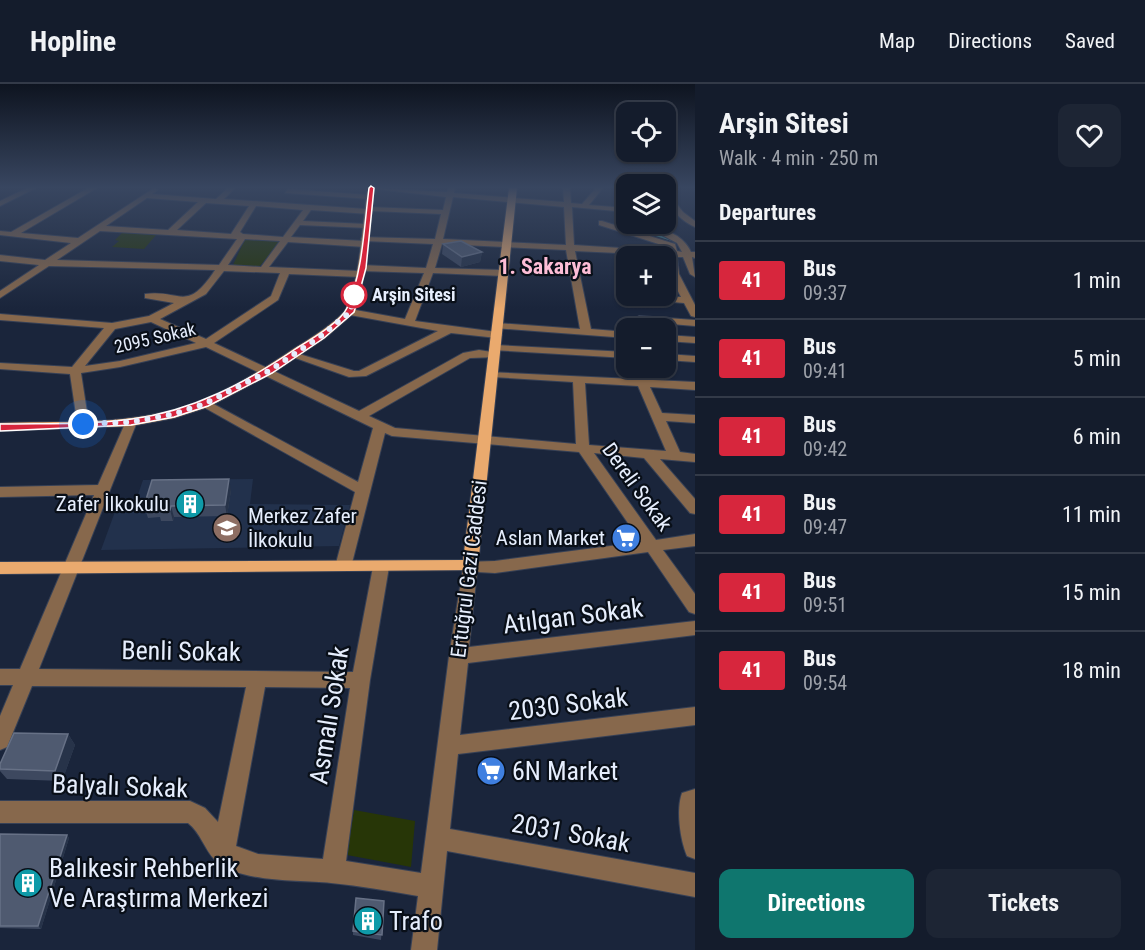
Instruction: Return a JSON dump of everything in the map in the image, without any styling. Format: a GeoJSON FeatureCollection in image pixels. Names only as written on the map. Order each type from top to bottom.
{"type":"FeatureCollection","features":[{"type":"Feature","properties":{"kind":"main road"},"geometry":{"type":"LineString","coordinates":[[0,428],[131,422],[174,414],[204,404],[269,371],[321,336],[350,312],[361,271],[367,228]]}},
{"type":"Feature","properties":{"kind":"main road","name":"Ertuğrul Gazi Caddesi"},"geometry":{"type":"LineString","coordinates":[[470,566],[508,228]]}},
{"type":"Feature","properties":{"kind":"main road"},"geometry":{"type":"LineString","coordinates":[[0,568],[470,566]]}},
{"type":"Feature","properties":{"kind":"street"},"geometry":{"type":"LineString","coordinates":[[13,234],[23,228]]}},
{"type":"Feature","properties":{"kind":"street"},"geometry":{"type":"LineString","coordinates":[[0,295],[96,228]]}},
{"type":"Feature","properties":{"kind":"street"},"geometry":{"type":"LineString","coordinates":[[103,228],[286,240],[436,242],[570,248],[609,246],[616,249]]}},
{"type":"Feature","properties":{"kind":"street"},"geometry":{"type":"LineString","coordinates":[[169,233],[174,228]]}},
{"type":"Feature","properties":{"kind":"street"},"geometry":{"type":"LineString","coordinates":[[238,228],[235,233],[242,237]]}},
{"type":"Feature","properties":{"kind":"street"},"geometry":{"type":"LineString","coordinates":[[263,270],[295,228]]}},
{"type":"Feature","properties":{"kind":"street"},"geometry":{"type":"LineString","coordinates":[[409,323],[428,270],[432,265],[440,228]]}},
{"type":"Feature","properties":{"kind":"street"},"geometry":{"type":"LineString","coordinates":[[569,228],[570,248],[586,332]]}},
{"type":"Feature","properties":{"kind":"street"},"geometry":{"type":"LineString","coordinates":[[605,228],[672,246]]}},
{"type":"Feature","properties":{"kind":"street"},"geometry":{"type":"LineString","coordinates":[[0,233],[80,241]]}},
{"type":"Feature","properties":{"kind":"street"},"geometry":{"type":"LineString","coordinates":[[660,234],[682,242],[695,242]]}},
{"type":"Feature","properties":{"kind":"street"},"geometry":{"type":"LineString","coordinates":[[0,317],[112,326],[152,319],[203,292],[242,237]]}},
{"type":"Feature","properties":{"kind":"street"},"geometry":{"type":"LineString","coordinates":[[682,242],[692,256],[694,271]]}},
{"type":"Feature","properties":{"kind":"street"},"geometry":{"type":"LineString","coordinates":[[676,255],[692,256]]}},
{"type":"Feature","properties":{"kind":"street"},"geometry":{"type":"LineString","coordinates":[[0,258],[49,263],[285,271],[428,270],[503,273]]}},
{"type":"Feature","properties":{"kind":"street","name":"2095 Sokak"},"geometry":{"type":"LineString","coordinates":[[0,366],[75,370],[120,364],[206,344],[275,298],[285,271]]}},
{"type":"Feature","properties":{"kind":"street"},"geometry":{"type":"LineString","coordinates":[[676,278],[695,314]]}},
{"type":"Feature","properties":{"kind":"street"},"geometry":{"type":"LineString","coordinates":[[0,285],[13,286]]}},
{"type":"Feature","properties":{"kind":"street"},"geometry":{"type":"LineString","coordinates":[[148,296],[184,302]]}},
{"type":"Feature","properties":{"kind":"street"},"geometry":{"type":"LineString","coordinates":[[638,309],[687,300]]}},
{"type":"Feature","properties":{"kind":"street"},"geometry":{"type":"LineString","coordinates":[[638,309],[695,323]]}},
{"type":"Feature","properties":{"kind":"street"},"geometry":{"type":"LineString","coordinates":[[350,312],[449,330],[616,334]]}},
{"type":"Feature","properties":{"kind":"street"},"geometry":{"type":"LineString","coordinates":[[152,319],[269,371],[392,432],[695,458]]}},
{"type":"Feature","properties":{"kind":"street"},"geometry":{"type":"LineString","coordinates":[[83,424],[75,370],[112,326]]}},
{"type":"Feature","properties":{"kind":"street"},"geometry":{"type":"LineString","coordinates":[[293,355],[353,375],[362,374],[449,330]]}},
{"type":"Feature","properties":{"kind":"street"},"geometry":{"type":"LineString","coordinates":[[676,339],[695,340]]}},
{"type":"Feature","properties":{"kind":"street"},"geometry":{"type":"LineString","coordinates":[[361,415],[467,355],[495,352],[616,355]]}},
{"type":"Feature","properties":{"kind":"street"},"geometry":{"type":"LineString","coordinates":[[676,358],[695,359]]}},
{"type":"Feature","properties":{"kind":"street"},"geometry":{"type":"LineString","coordinates":[[492,374],[695,386]]}},
{"type":"Feature","properties":{"kind":"street","name":"Dereli Sokak"},"geometry":{"type":"LineString","coordinates":[[579,380],[583,448],[694,603]]}},
{"type":"Feature","properties":{"kind":"street"},"geometry":{"type":"LineString","coordinates":[[643,384],[675,456]]}},
{"type":"Feature","properties":{"kind":"street"},"geometry":{"type":"LineString","coordinates":[[204,404],[364,491]]}},
{"type":"Feature","properties":{"kind":"street"},"geometry":{"type":"LineString","coordinates":[[658,417],[695,419]]}},
{"type":"Feature","properties":{"kind":"street"},"geometry":{"type":"LineString","coordinates":[[0,740],[131,422]]}},
{"type":"Feature","properties":{"kind":"street"},"geometry":{"type":"LineString","coordinates":[[343,567],[381,426]]}},
{"type":"Feature","properties":{"kind":"street"},"geometry":{"type":"LineString","coordinates":[[648,454],[695,509]]}},
{"type":"Feature","properties":{"kind":"street"},"geometry":{"type":"LineString","coordinates":[[0,492],[102,490]]}},
{"type":"Feature","properties":{"kind":"street"},"geometry":{"type":"LineString","coordinates":[[470,566],[495,567],[695,540]]}},
{"type":"Feature","properties":{"kind":"street","name":"Ertuğrul Gazi Caddesi"},"geometry":{"type":"LineString","coordinates":[[424,950],[470,566]]}},
{"type":"Feature","properties":{"kind":"street","name":"Asmalı Sokak"},"geometry":{"type":"LineString","coordinates":[[333,871],[361,680],[381,567]]}},
{"type":"Feature","properties":{"kind":"street","name":"Atılgan Sokak"},"geometry":{"type":"LineString","coordinates":[[458,656],[695,628]]}},
{"type":"Feature","properties":{"kind":"street","name":"Benli Sokak"},"geometry":{"type":"LineString","coordinates":[[0,677],[361,680]]}},
{"type":"Feature","properties":{"kind":"street"},"geometry":{"type":"LineString","coordinates":[[257,679],[223,852],[249,863],[333,871],[431,886]]}},
{"type":"Feature","properties":{"kind":"street","name":"2030 Sokak"},"geometry":{"type":"LineString","coordinates":[[447,746],[695,716]]}},
{"type":"Feature","properties":{"kind":"street"},"geometry":{"type":"LineString","coordinates":[[695,800],[690,801],[695,848]]}},
{"type":"Feature","properties":{"kind":"street","name":"Balyalı Sokak"},"geometry":{"type":"LineString","coordinates":[[0,812],[190,812],[199,815],[205,822],[223,852]]}},
{"type":"Feature","properties":{"kind":"street","name":"2031 Sokak"},"geometry":{"type":"LineString","coordinates":[[437,838],[695,885]]}},
{"type":"Feature","properties":{"kind":"shaded area","name":"Merkez Zafer İlkokulu"},"geometry":{"type":"Polygon","coordinates":[[[253,479],[250,504],[350,505],[339,546],[101,550],[116,509],[133,509],[143,480],[253,479]]]}},
{"type":"Feature","properties":{"kind":"green space"},"geometry":{"type":"Polygon","coordinates":[[[123,232],[157,234],[144,249],[112,247],[119,241],[115,240],[123,232]]]}},
{"type":"Feature","properties":{"kind":"green space"},"geometry":{"type":"Polygon","coordinates":[[[245,239],[281,241],[259,267],[233,265],[245,239]]]}},
{"type":"Feature","properties":{"kind":"green space"},"geometry":{"type":"Polygon","coordinates":[[[354,810],[415,821],[411,867],[347,855],[354,810]]]}},
{"type":"Feature","properties":{"kind":"building"},"geometry":{"type":"Polygon","coordinates":[[[461,241],[482,252],[462,257],[443,244],[461,241]]]}},
{"type":"Feature","properties":{"kind":"building"},"geometry":{"type":"Polygon","coordinates":[[[229,479],[225,505],[171,506],[170,510],[158,510],[159,506],[144,506],[152,480],[229,479]]]}},
{"type":"Feature","properties":{"kind":"building"},"geometry":{"type":"Polygon","coordinates":[[[14,733],[68,734],[55,771],[0,769],[0,764],[14,733]]]}},
{"type":"Feature","properties":{"kind":"building","name":"Balıkesir Rehberlik Ve Araştırma Merkezi"},"geometry":{"type":"Polygon","coordinates":[[[0,834],[67,835],[38,926],[0,926],[0,834]]]}},
{"type":"Feature","properties":{"kind":"building","name":"Trafo"},"geometry":{"type":"Polygon","coordinates":[[[356,898],[384,901],[382,935],[353,931],[356,898]]]}},
{"type":"Feature","properties":{"kind":"waterway"},"geometry":{"type":"LineString","coordinates":[[652,234],[672,240]]}},
{"type":"Feature","properties":{"kind":"bus line","name":"41"},"geometry":{"type":"LineString","coordinates":[[0,428],[131,422],[174,414],[204,404],[269,371],[321,336],[350,312],[362,268],[366,228]]}},
{"type":"Feature","properties":{"kind":"place","name":"Arşin Sitesi"},"geometry":{"type":"Point","coordinates":[354,295]}},
{"type":"Feature","properties":{"kind":"place","name":"Zafer İlkokulu"},"geometry":{"type":"Point","coordinates":[190,504]}},
{"type":"Feature","properties":{"kind":"place","name":"Merkez Zafer İlkokulu"},"geometry":{"type":"Point","coordinates":[227,528]}},
{"type":"Feature","properties":{"kind":"place","name":"Aslan Market"},"geometry":{"type":"Point","coordinates":[626,538]}},
{"type":"Feature","properties":{"kind":"place","name":"6N Market"},"geometry":{"type":"Point","coordinates":[491,771]}},
{"type":"Feature","properties":{"kind":"place","name":"Balıkesir Rehberlik Ve Araştırma Merkezi"},"geometry":{"type":"Point","coordinates":[28,883]}},
{"type":"Feature","properties":{"kind":"place","name":"Trafo"},"geometry":{"type":"Point","coordinates":[368,921]}},
{"type":"Feature","properties":{"kind":"district","name":"1. Sakarya"},"geometry":{"type":"Point","coordinates":[545,266]}},
{"type":"Feature","properties":{"kind":"route"},"geometry":{"type":"LineString","coordinates":[[83,424],[131,422],[174,414],[204,404],[269,371],[321,336],[350,312],[355,293],[354,295]]}}]}
